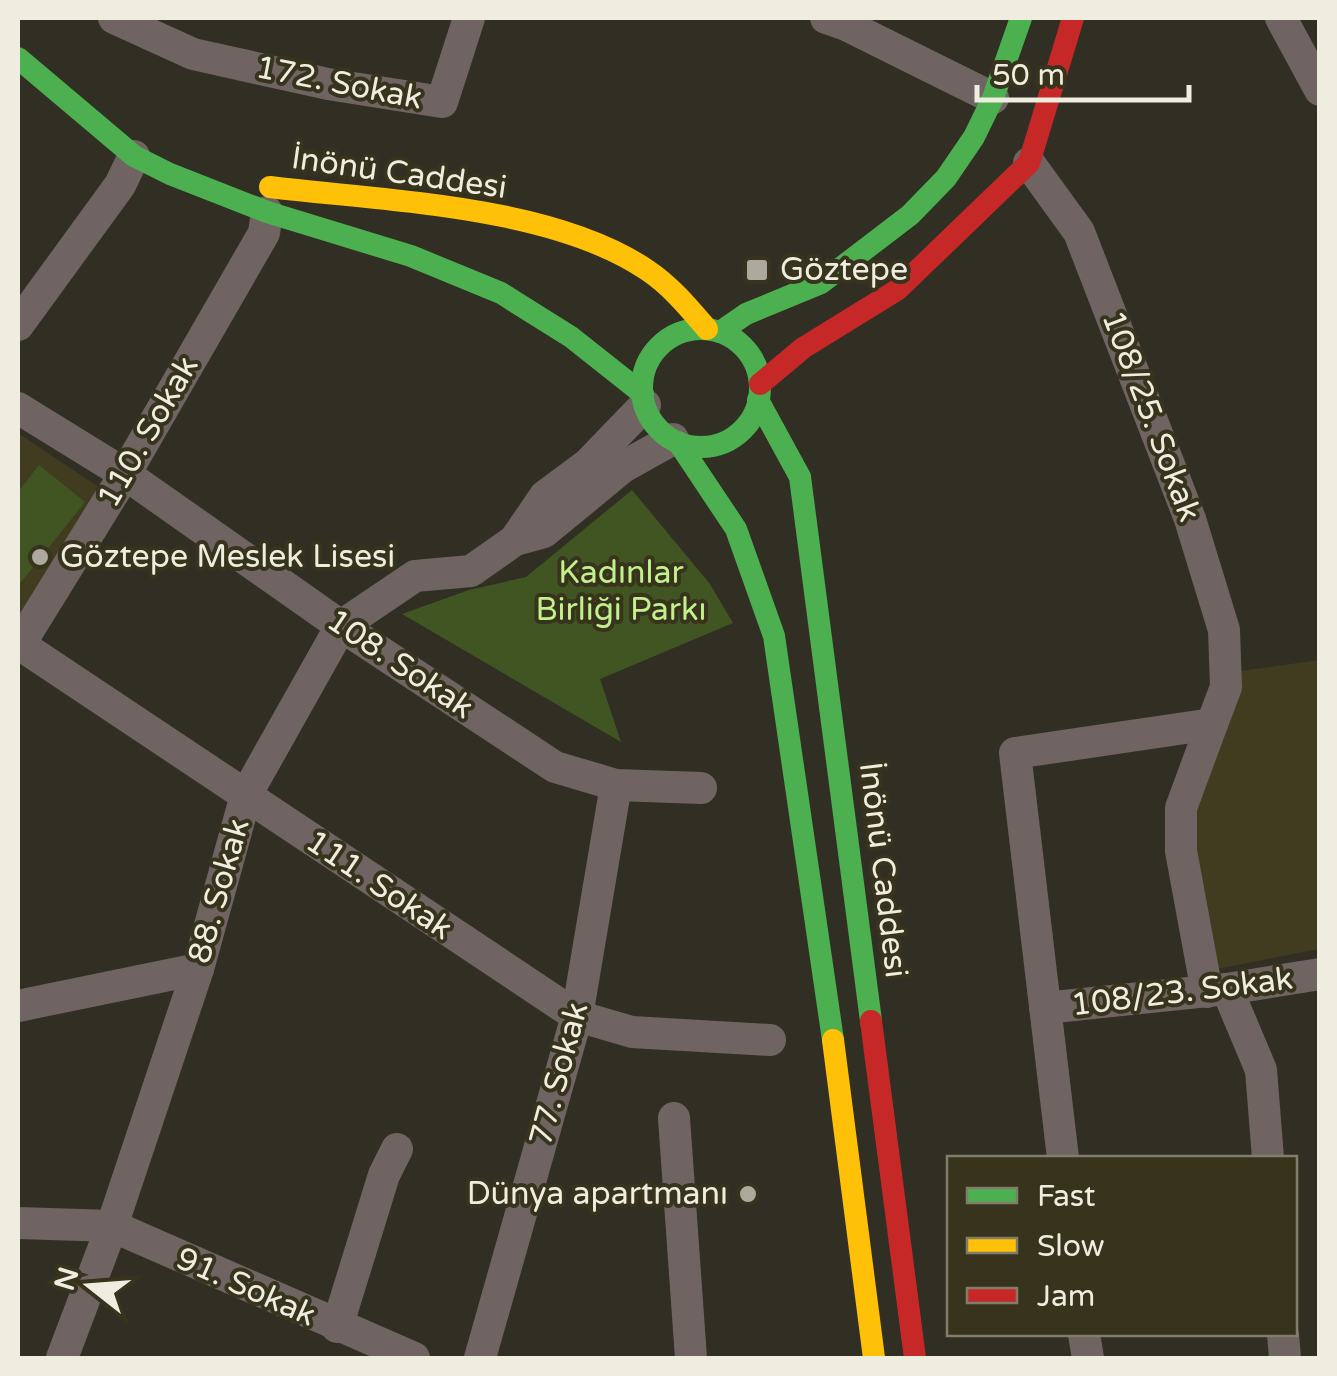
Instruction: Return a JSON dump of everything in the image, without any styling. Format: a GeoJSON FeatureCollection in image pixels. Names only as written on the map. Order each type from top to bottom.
{"type":"FeatureCollection","features":[{"type":"Feature","properties":{"kind":"main road"},"geometry":{"type":"LineString","coordinates":[[874,1358],[834,1044],[774,636],[736,529],[676,441],[655,425],[644,399],[643,380],[648,361],[660,345],[676,334],[713,330],[821,283],[910,215],[946,178],[974,137],[993,98],[1022,18]]}},
{"type":"Feature","properties":{"kind":"main road"},"geometry":{"type":"LineString","coordinates":[[676,441],[714,446],[745,427],[759,392],[802,348],[898,290],[1029,163],[1073,18]]}},
{"type":"Feature","properties":{"kind":"main road","name":"İnönü Caddesi"},"geometry":{"type":"LineString","coordinates":[[18,58],[134,156],[267,212],[410,256],[502,293],[571,338],[644,399]]}},
{"type":"Feature","properties":{"kind":"main road","name":"İnönü Caddesi"},"geometry":{"type":"LineString","coordinates":[[170,174],[493,215],[576,238],[635,262],[675,292],[713,330]]}},
{"type":"Feature","properties":{"kind":"main road"},"geometry":{"type":"LineString","coordinates":[[713,330],[744,346],[754,360],[759,392]]}},
{"type":"Feature","properties":{"kind":"main road","name":"İnönü Caddesi"},"geometry":{"type":"LineString","coordinates":[[759,392],[800,477],[915,1358]]}},
{"type":"Feature","properties":{"kind":"street","name":"172. Sokak"},"geometry":{"type":"LineString","coordinates":[[114,18],[154,27],[194,54],[315,82],[442,102],[469,18]]}},
{"type":"Feature","properties":{"kind":"street"},"geometry":{"type":"LineString","coordinates":[[826,18],[846,24],[993,98]]}},
{"type":"Feature","properties":{"kind":"street"},"geometry":{"type":"LineString","coordinates":[[1281,18],[1320,90]]}},
{"type":"Feature","properties":{"kind":"street"},"geometry":{"type":"LineString","coordinates":[[18,325],[120,185],[134,156]]}},
{"type":"Feature","properties":{"kind":"street","name":"108/25. Sokak"},"geometry":{"type":"LineString","coordinates":[[1029,163],[1079,232],[1190,518],[1224,630],[1226,687],[1212,724]]}},
{"type":"Feature","properties":{"kind":"street","name":"110. Sokak"},"geometry":{"type":"LineString","coordinates":[[18,646],[125,474],[264,234],[267,212]]}},
{"type":"Feature","properties":{"kind":"street","name":"88. Sokak"},"geometry":{"type":"LineString","coordinates":[[515,540],[544,496],[588,464],[644,399]]}},
{"type":"Feature","properties":{"kind":"street","name":"108. Sokak"},"geometry":{"type":"LineString","coordinates":[[18,408],[125,474],[342,626],[555,767],[616,785],[701,788]]}},
{"type":"Feature","properties":{"kind":"street","name":"88. Sokak"},"geometry":{"type":"LineString","coordinates":[[62,1358],[112,1226],[198,969],[246,795],[342,626],[416,576],[471,570],[515,540],[544,532],[623,467],[676,441]]}},
{"type":"Feature","properties":{"kind":"street","name":"111. Sokak"},"geometry":{"type":"LineString","coordinates":[[18,646],[576,1016],[632,1032],[770,1040]]}},
{"type":"Feature","properties":{"kind":"street"},"geometry":{"type":"LineString","coordinates":[[1063,1156],[1015,753],[1212,724],[1181,808],[1181,851],[1217,990],[1261,1070],[1268,1156]]}},
{"type":"Feature","properties":{"kind":"street","name":"77. Sokak"},"geometry":{"type":"LineString","coordinates":[[480,1358],[576,1016],[616,785]]}},
{"type":"Feature","properties":{"kind":"street"},"geometry":{"type":"LineString","coordinates":[[18,1006],[198,969]]}},
{"type":"Feature","properties":{"kind":"street","name":"108/23. Sokak"},"geometry":{"type":"LineString","coordinates":[[1045,1008],[1217,990],[1320,974]]}},
{"type":"Feature","properties":{"kind":"street"},"geometry":{"type":"LineString","coordinates":[[674,1118],[691,1358]]}},
{"type":"Feature","properties":{"kind":"street"},"geometry":{"type":"LineString","coordinates":[[337,1327],[384,1174],[397,1149]]}},
{"type":"Feature","properties":{"kind":"street","name":"91. Sokak"},"geometry":{"type":"LineString","coordinates":[[18,1222],[112,1226],[414,1358]]}},
{"type":"Feature","properties":{"kind":"shaded area","name":"Göztepe Meslek Lisesi"},"geometry":{"type":"Polygon","coordinates":[[[18,433],[106,492],[18,621],[18,433]]]}},
{"type":"Feature","properties":{"kind":"shaded area"},"geometry":{"type":"Polygon","coordinates":[[[1319,660],[1319,949],[1211,970],[1191,818],[1241,671],[1319,660]]]}},
{"type":"Feature","properties":{"kind":"green space"},"geometry":{"type":"Polygon","coordinates":[[[39,465],[85,502],[18,586],[18,492],[39,465]]]}},
{"type":"Feature","properties":{"kind":"green space","name":"Kadınlar Birliği Parkı"},"geometry":{"type":"Polygon","coordinates":[[[632,490],[710,584],[733,623],[600,679],[621,742],[402,614],[469,590],[526,577],[632,490]]]}},
{"type":"Feature","properties":{"kind":"traffic: fast"},"geometry":{"type":"LineString","coordinates":[[720,332],[746,314],[821,283],[910,215],[946,178],[974,137],[993,98],[1021,18]]}},
{"type":"Feature","properties":{"kind":"traffic: fast"},"geometry":{"type":"LineString","coordinates":[[18,58],[134,156],[267,212],[411,256],[501,293],[571,337],[643,394]]}},
{"type":"Feature","properties":{"kind":"traffic: fast"},"geometry":{"type":"LineString","coordinates":[[701,329],[723,334],[743,346],[755,366],[760,388],[755,410],[743,430],[723,442],[701,447],[679,442],[659,430],[647,410],[642,388],[647,366],[659,346],[679,334],[701,329]]}},
{"type":"Feature","properties":{"kind":"traffic: fast"},"geometry":{"type":"LineString","coordinates":[[758,400],[800,477],[871,1021]]}},
{"type":"Feature","properties":{"kind":"traffic: fast"},"geometry":{"type":"LineString","coordinates":[[678,442],[736,529],[774,636],[833,1040]]}},
{"type":"Feature","properties":{"kind":"traffic: slow"},"geometry":{"type":"LineString","coordinates":[[270,187],[465,209],[564,232],[608,248],[647,270],[672,290],[707,329]]}},
{"type":"Feature","properties":{"kind":"traffic: slow"},"geometry":{"type":"LineString","coordinates":[[833,1040],[874,1358]]}},
{"type":"Feature","properties":{"kind":"traffic: jam"},"geometry":{"type":"LineString","coordinates":[[760,384],[803,348],[897,290],[1029,163],[1073,18]]}},
{"type":"Feature","properties":{"kind":"traffic: jam"},"geometry":{"type":"LineString","coordinates":[[871,1021],[915,1358]]}},
{"type":"Feature","properties":{"kind":"place","name":"Göztepe"},"geometry":{"type":"Point","coordinates":[757,270]}},
{"type":"Feature","properties":{"kind":"place","name":"Göztepe Meslek Lisesi"},"geometry":{"type":"Point","coordinates":[40,557]}},
{"type":"Feature","properties":{"kind":"place","name":"Dünya apartmanı"},"geometry":{"type":"Point","coordinates":[748,1194]}}]}
